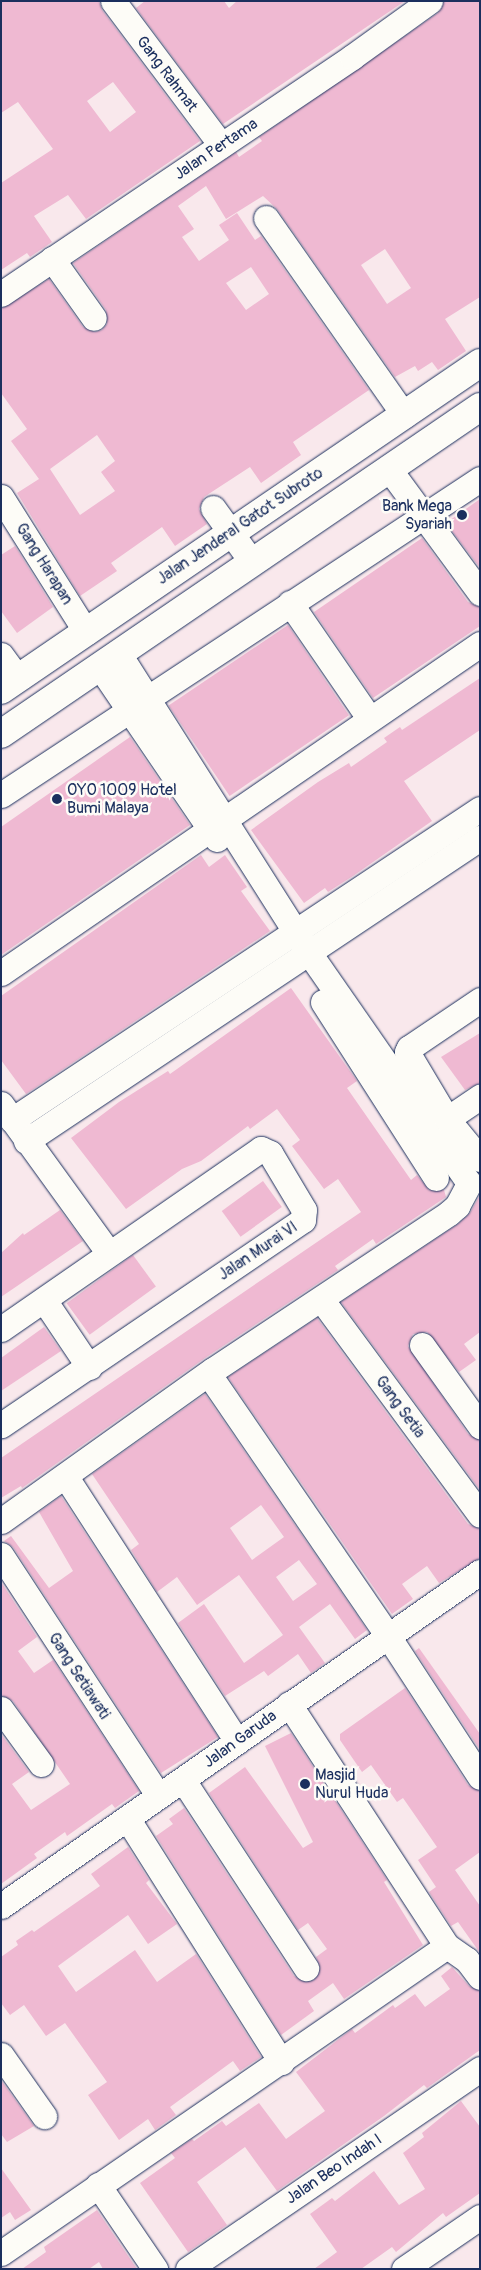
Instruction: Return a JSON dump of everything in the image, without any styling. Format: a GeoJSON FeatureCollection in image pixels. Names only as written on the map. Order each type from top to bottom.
{"type":"FeatureCollection","features":[{"type":"Feature","properties":{"kind":"main road","name":"Jalan Jenderal Gatot Subroto"},"geometry":{"type":"LineString","coordinates":[[10,684],[480,362]]}},
{"type":"Feature","properties":{"kind":"main road"},"geometry":{"type":"LineString","coordinates":[[1,734],[480,408]]}},
{"type":"Feature","properties":{"kind":"street","name":"Gang Rahmat"},"geometry":{"type":"LineString","coordinates":[[113,1],[221,145]]}},
{"type":"Feature","properties":{"kind":"street","name":"Jalan Pertama"},"geometry":{"type":"LineString","coordinates":[[1,294],[430,1]]}},
{"type":"Feature","properties":{"kind":"street"},"geometry":{"type":"LineString","coordinates":[[266,218],[404,415]]}},
{"type":"Feature","properties":{"kind":"street"},"geometry":{"type":"LineString","coordinates":[[52,259],[94,318]]}},
{"type":"Feature","properties":{"kind":"street"},"geometry":{"type":"LineString","coordinates":[[389,469],[480,593]]}},
{"type":"Feature","properties":{"kind":"street"},"geometry":{"type":"LineString","coordinates":[[1,795],[480,479]]}},
{"type":"Feature","properties":{"kind":"street","name":"Gang Harapan"},"geometry":{"type":"LineString","coordinates":[[1,497],[86,632]]}},
{"type":"Feature","properties":{"kind":"street"},"geometry":{"type":"LineString","coordinates":[[213,508],[252,562]]}},
{"type":"Feature","properties":{"kind":"street"},"geometry":{"type":"LineString","coordinates":[[290,604],[369,718]]}},
{"type":"Feature","properties":{"kind":"street"},"geometry":{"type":"LineString","coordinates":[[1,973],[369,718],[480,644]]}},
{"type":"Feature","properties":{"kind":"street"},"geometry":{"type":"LineString","coordinates":[[1,655],[10,684]]}},
{"type":"Feature","properties":{"kind":"street"},"geometry":{"type":"LineString","coordinates":[[110,660],[378,1071],[436,1178]]}},
{"type":"Feature","properties":{"kind":"street"},"geometry":{"type":"LineString","coordinates":[[26,1141],[480,809]]}},
{"type":"Feature","properties":{"kind":"street"},"geometry":{"type":"LineString","coordinates":[[109,1253],[26,1141],[7,1112],[480,838]]}},
{"type":"Feature","properties":{"kind":"street"},"geometry":{"type":"LineString","coordinates":[[480,1000],[407,1050],[408,1057],[447,1119],[480,1159]]}},
{"type":"Feature","properties":{"kind":"street"},"geometry":{"type":"LineString","coordinates":[[1,1521],[66,1477],[213,1370],[457,1206],[474,1183],[378,1071]]}},
{"type":"Feature","properties":{"kind":"street"},"geometry":{"type":"LineString","coordinates":[[447,1119],[480,1097]]}},
{"type":"Feature","properties":{"kind":"street","name":"Jalan Murai VI"},"geometry":{"type":"LineString","coordinates":[[1,1329],[261,1149],[270,1153],[306,1215],[303,1220],[1,1425]]}},
{"type":"Feature","properties":{"kind":"street","name":"Gang Setia"},"geometry":{"type":"LineString","coordinates":[[321,1299],[480,1515]]}},
{"type":"Feature","properties":{"kind":"street"},"geometry":{"type":"LineString","coordinates":[[44,1300],[89,1367]]}},
{"type":"Feature","properties":{"kind":"street"},"geometry":{"type":"LineString","coordinates":[[422,1345],[480,1426]]}},
{"type":"Feature","properties":{"kind":"street"},"geometry":{"type":"LineString","coordinates":[[212,1379],[388,1636],[480,1777]]}},
{"type":"Feature","properties":{"kind":"street"},"geometry":{"type":"LineString","coordinates":[[66,1477],[237,1741]]}},
{"type":"Feature","properties":{"kind":"street","name":"Gang Setiawati"},"geometry":{"type":"LineString","coordinates":[[1,1555],[159,1796]]}},
{"type":"Feature","properties":{"kind":"street","name":"Jalan Garuda"},"geometry":{"type":"LineString","coordinates":[[1,1906],[480,1572]]}},
{"type":"Feature","properties":{"kind":"street"},"geometry":{"type":"LineString","coordinates":[[289,1704],[447,1946],[478,1971]]}},
{"type":"Feature","properties":{"kind":"street"},"geometry":{"type":"LineString","coordinates":[[1,1709],[41,1764]]}},
{"type":"Feature","properties":{"kind":"street"},"geometry":{"type":"LineString","coordinates":[[183,1780],[306,1968]]}},
{"type":"Feature","properties":{"kind":"street"},"geometry":{"type":"LineString","coordinates":[[127,1818],[281,2062]]}},
{"type":"Feature","properties":{"kind":"street"},"geometry":{"type":"LineString","coordinates":[[1,2253],[447,1946]]}},
{"type":"Feature","properties":{"kind":"street"},"geometry":{"type":"LineString","coordinates":[[1,2055],[44,2116]]}},
{"type":"Feature","properties":{"kind":"street","name":"Jalan Beo Indah I"},"geometry":{"type":"LineString","coordinates":[[188,2269],[480,2069]]}},
{"type":"Feature","properties":{"kind":"street"},"geometry":{"type":"LineString","coordinates":[[98,2185],[155,2269]]}},
{"type":"Feature","properties":{"kind":"street"},"geometry":{"type":"LineString","coordinates":[[404,2269],[480,2218]]}},
{"type":"Feature","properties":{"kind":"building"},"geometry":{"type":"Polygon","coordinates":[[[1,1],[99,1],[102,10],[200,141],[86,219],[68,195],[34,216],[52,242],[30,257],[27,253],[1,270],[1,183],[53,149],[18,102],[1,113],[1,1]],[[113,82],[87,101],[110,132],[136,112],[113,82]]]}},
{"type":"Feature","properties":{"kind":"building"},"geometry":{"type":"Polygon","coordinates":[[[145,1],[224,1],[229,8],[237,1],[405,1],[223,124],[136,8],[145,1]]]}},
{"type":"Feature","properties":{"kind":"building"},"geometry":{"type":"Polygon","coordinates":[[[444,1],[480,1],[480,297],[445,319],[466,351],[438,370],[432,362],[418,371],[415,366],[395,377],[277,209],[263,196],[226,219],[206,186],[178,206],[194,229],[182,237],[199,261],[229,240],[219,225],[237,213],[255,240],[261,236],[369,390],[293,442],[301,455],[261,483],[250,467],[204,497],[199,509],[207,524],[175,546],[162,527],[111,563],[117,571],[80,596],[17,493],[39,479],[11,441],[27,429],[1,393],[1,309],[49,279],[83,327],[95,332],[102,330],[107,324],[106,310],[73,263],[236,152],[239,157],[262,141],[259,137],[438,13],[444,1]],[[385,249],[361,265],[387,304],[411,288],[385,249]],[[251,267],[226,283],[246,310],[269,294],[251,267]],[[97,435],[50,469],[80,515],[115,491],[101,472],[115,461],[97,435]]]}},
{"type":"Feature","properties":{"kind":"building"},"geometry":{"type":"Polygon","coordinates":[[[480,499],[480,568],[446,523],[480,499]]]}},
{"type":"Feature","properties":{"kind":"building"},"geometry":{"type":"Polygon","coordinates":[[[422,538],[468,602],[480,607],[480,626],[373,698],[314,612],[422,538]]]}},
{"type":"Feature","properties":{"kind":"building"},"geometry":{"type":"Polygon","coordinates":[[[15,546],[53,607],[17,633],[1,611],[1,555],[15,546]]]}},
{"type":"Feature","properties":{"kind":"building"},"geometry":{"type":"Polygon","coordinates":[[[288,625],[349,715],[230,796],[169,706],[288,625]]]}},
{"type":"Feature","properties":{"kind":"building"},"geometry":{"type":"Polygon","coordinates":[[[480,678],[480,730],[404,781],[432,821],[353,876],[328,892],[325,888],[304,903],[251,830],[318,782],[349,763],[351,767],[387,742],[384,738],[400,727],[402,730],[480,678]]]}},
{"type":"Feature","properties":{"kind":"building"},"geometry":{"type":"Polygon","coordinates":[[[130,737],[190,825],[1,955],[1,827],[130,737]]]}},
{"type":"Feature","properties":{"kind":"building"},"geometry":{"type":"Polygon","coordinates":[[[201,855],[209,867],[225,855],[247,887],[241,891],[270,931],[26,1094],[1,1060],[1,996],[201,855]]]}},
{"type":"Feature","properties":{"kind":"building"},"geometry":{"type":"Polygon","coordinates":[[[291,988],[357,1081],[347,1088],[411,1180],[417,1175],[429,1190],[444,1190],[446,1197],[376,1244],[373,1239],[335,1266],[338,1270],[205,1358],[22,1488],[21,1486],[1,1498],[1,1458],[361,1212],[338,1179],[324,1189],[292,1146],[300,1140],[277,1109],[250,1129],[248,1126],[201,1161],[182,1169],[126,1209],[71,1138],[119,1102],[168,1071],[170,1074],[291,988]]]}},
{"type":"Feature","properties":{"kind":"building"},"geometry":{"type":"Polygon","coordinates":[[[480,1033],[480,1083],[465,1090],[441,1057],[480,1033]]]}},
{"type":"Feature","properties":{"kind":"building"},"geometry":{"type":"Polygon","coordinates":[[[263,1181],[282,1207],[241,1237],[222,1211],[263,1181]]]}},
{"type":"Feature","properties":{"kind":"building"},"geometry":{"type":"Polygon","coordinates":[[[480,1195],[480,1332],[464,1344],[476,1360],[459,1372],[427,1332],[413,1334],[408,1346],[468,1434],[480,1440],[480,1490],[341,1302],[458,1224],[470,1213],[480,1195]]]}},
{"type":"Feature","properties":{"kind":"building"},"geometry":{"type":"Polygon","coordinates":[[[60,1210],[83,1241],[1,1297],[1,1253],[23,1233],[24,1235],[60,1210]]]}},
{"type":"Feature","properties":{"kind":"building"},"geometry":{"type":"Polygon","coordinates":[[[133,1255],[156,1287],[90,1335],[67,1303],[133,1255]]]}},
{"type":"Feature","properties":{"kind":"building"},"geometry":{"type":"Polygon","coordinates":[[[317,1318],[468,1524],[480,1529],[480,1558],[439,1583],[427,1566],[402,1584],[413,1599],[392,1614],[228,1377],[317,1318]]]}},
{"type":"Feature","properties":{"kind":"building"},"geometry":{"type":"Polygon","coordinates":[[[44,1327],[61,1351],[1,1391],[1,1358],[44,1327]]]}},
{"type":"Feature","properties":{"kind":"building"},"geometry":{"type":"Polygon","coordinates":[[[205,1394],[367,1630],[355,1639],[330,1604],[299,1627],[325,1663],[311,1673],[298,1654],[268,1676],[264,1671],[225,1696],[178,1623],[204,1604],[244,1663],[283,1635],[239,1575],[197,1605],[177,1577],[157,1592],[131,1550],[139,1544],[92,1474],[205,1394]],[[261,1505],[230,1528],[252,1560],[284,1537],[261,1505]],[[299,1560],[276,1577],[293,1601],[317,1584],[299,1560]]]}},
{"type":"Feature","properties":{"kind":"building"},"geometry":{"type":"Polygon","coordinates":[[[61,1496],[218,1737],[161,1773],[13,1547],[4,1541],[11,1536],[49,1588],[73,1571],[39,1512],[61,1496]]]}},
{"type":"Feature","properties":{"kind":"building"},"geometry":{"type":"Polygon","coordinates":[[[1,1582],[37,1637],[18,1651],[34,1673],[53,1660],[139,1791],[115,1808],[112,1804],[67,1836],[65,1832],[34,1854],[37,1858],[1,1884],[1,1734],[29,1772],[12,1784],[31,1810],[70,1784],[13,1701],[1,1695],[1,1582]]]}},
{"type":"Feature","properties":{"kind":"building"},"geometry":{"type":"Polygon","coordinates":[[[419,1648],[480,1734],[480,1750],[415,1651],[419,1648]]]}},
{"type":"Feature","properties":{"kind":"building"},"geometry":{"type":"Polygon","coordinates":[[[405,1688],[468,1785],[480,1791],[480,1852],[455,1870],[480,1906],[480,1953],[458,1922],[451,1926],[429,1892],[436,1887],[418,1860],[437,1847],[403,1798],[397,1802],[371,1765],[362,1772],[340,1740],[340,1734],[405,1688]]]}},
{"type":"Feature","properties":{"kind":"building"},"geometry":{"type":"Polygon","coordinates":[[[291,1733],[387,1880],[384,1882],[423,1945],[344,1999],[333,1983],[308,2001],[314,2011],[281,2035],[156,1836],[173,1824],[169,1819],[184,1808],[294,1976],[306,1982],[314,1980],[320,1968],[316,1957],[327,1949],[308,1923],[298,1930],[209,1793],[245,1767],[303,1848],[313,1842],[265,1746],[291,1733]]]}},
{"type":"Feature","properties":{"kind":"building"},"geometry":{"type":"Polygon","coordinates":[[[128,1847],[149,1880],[146,1883],[177,1924],[148,1944],[128,1915],[58,1966],[76,1992],[135,1950],[157,1982],[196,1954],[261,2057],[240,2071],[233,2061],[170,2107],[176,2115],[155,2130],[148,2119],[119,2140],[88,2095],[107,2082],[65,2023],[46,2036],[24,2005],[10,2015],[1,2003],[1,1957],[18,1945],[16,1941],[32,1930],[34,1932],[100,1886],[91,1874],[128,1847]]]}},
{"type":"Feature","properties":{"kind":"building"},"geometry":{"type":"Polygon","coordinates":[[[452,1967],[469,1986],[480,1991],[480,2050],[427,2088],[424,2085],[384,2116],[277,2191],[245,2147],[197,2182],[227,2225],[188,2252],[140,2183],[175,2158],[171,2153],[192,2139],[194,2141],[222,2121],[226,2126],[259,2103],[286,2139],[325,2111],[296,2072],[352,2029],[355,2033],[393,2005],[395,2008],[415,1994],[425,2007],[450,1989],[441,1976],[452,1967]]]}},
{"type":"Feature","properties":{"kind":"building"},"geometry":{"type":"Polygon","coordinates":[[[1,2080],[34,2126],[7,2142],[1,2134],[1,2080]]]}},
{"type":"Feature","properties":{"kind":"building"},"geometry":{"type":"Polygon","coordinates":[[[461,2101],[480,2127],[480,2193],[446,2217],[443,2213],[396,2252],[392,2247],[361,2269],[314,2269],[337,2252],[310,2214],[332,2198],[335,2201],[374,2171],[399,2205],[425,2189],[403,2153],[424,2137],[422,2133],[461,2101]]]}},
{"type":"Feature","properties":{"kind":"building"},"geometry":{"type":"Polygon","coordinates":[[[1,2168],[31,2210],[15,2220],[10,2212],[1,2218],[1,2168]]]}},
{"type":"Feature","properties":{"kind":"building"},"geometry":{"type":"Polygon","coordinates":[[[97,2210],[137,2269],[103,2269],[99,2262],[89,2269],[22,2269],[46,2252],[44,2247],[97,2210]]]}},
{"type":"Feature","properties":{"kind":"place","name":"Bank Mega Syariah"},"geometry":{"type":"Point","coordinates":[462,515]}},
{"type":"Feature","properties":{"kind":"place","name":"OYO 1009 Hotel Bumi Malaya"},"geometry":{"type":"Point","coordinates":[57,799]}},
{"type":"Feature","properties":{"kind":"place","name":"Masjid Nurul Huda"},"geometry":{"type":"Point","coordinates":[305,1784]}}]}
